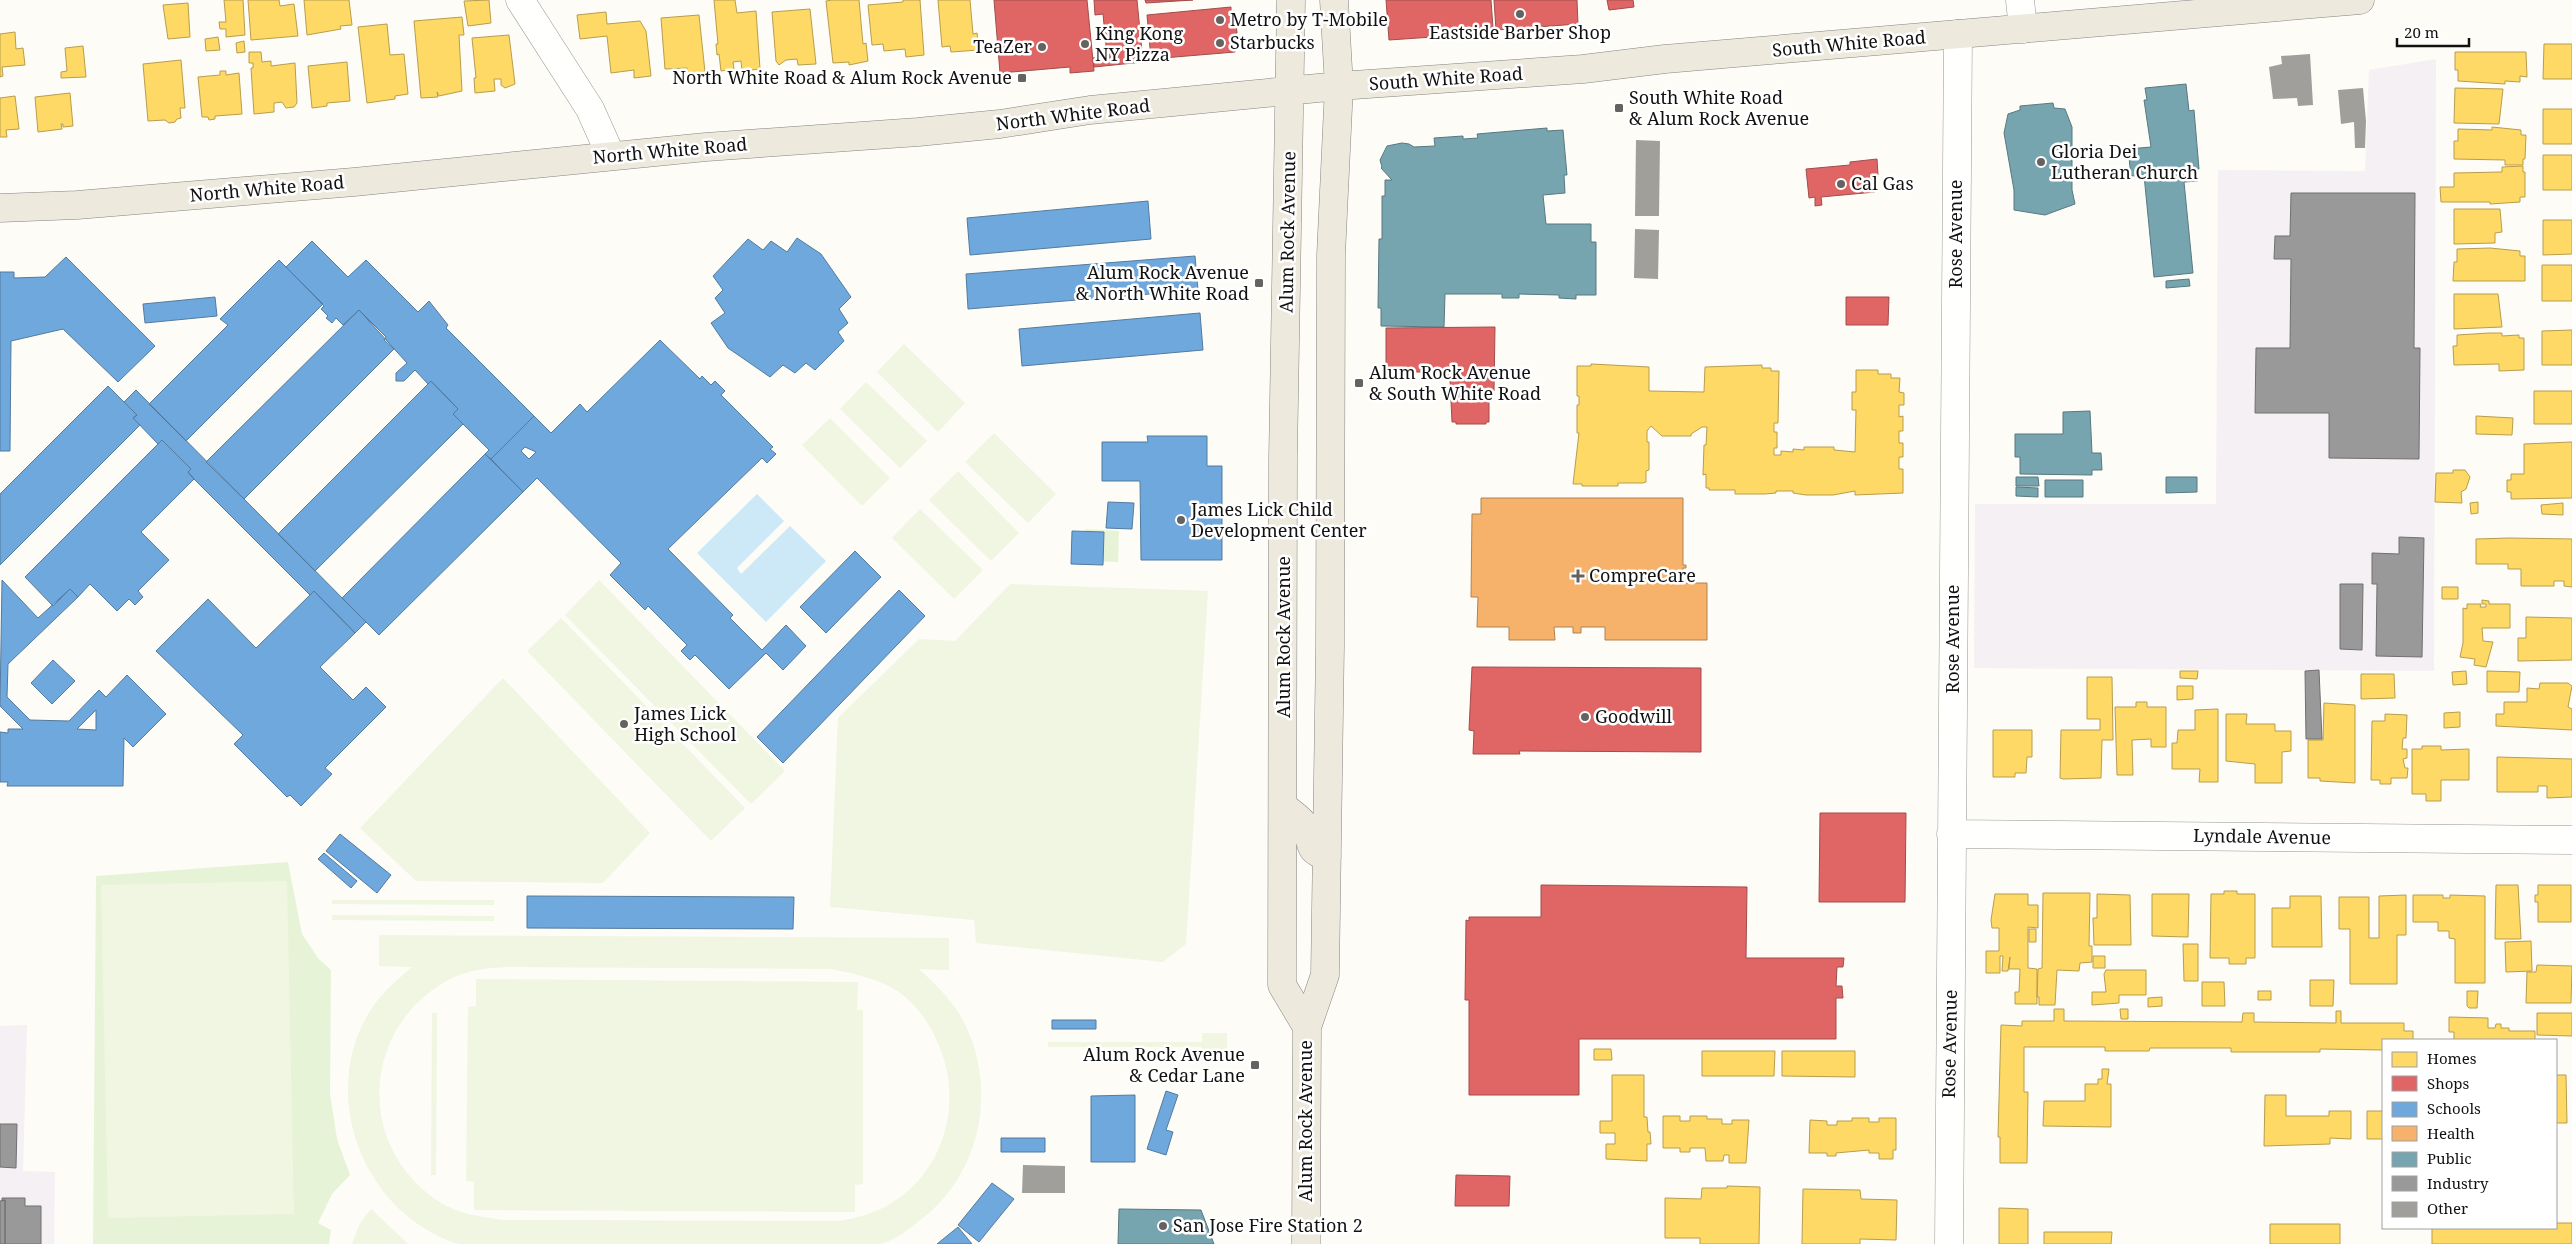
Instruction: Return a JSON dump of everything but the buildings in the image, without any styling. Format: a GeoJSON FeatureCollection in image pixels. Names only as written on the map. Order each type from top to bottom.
{"type":"FeatureCollection","features":[{"type":"Feature","properties":{"kind":"main road","name":"Alum Rock Avenue"},"geometry":{"type":"LineString","coordinates":[[1291,0],[1291,90],[1283,458],[1284,807],[1282,985],[1307,1027]]}},
{"type":"Feature","properties":{"kind":"main road","name":"Alum Rock Avenue"},"geometry":{"type":"LineString","coordinates":[[1306,1244],[1307,1027],[1325,975],[1328,856],[1331,255],[1339,86],[1334,0]]}},
{"type":"Feature","properties":{"kind":"main road","name":"South White Road"},"geometry":{"type":"LineString","coordinates":[[1339,86],[1561,71],[1665,59],[2360,0]]}},
{"type":"Feature","properties":{"kind":"main road","name":"North White Road"},"geometry":{"type":"LineString","coordinates":[[0,208],[116,202],[611,156],[991,125],[1090,110],[1339,86]]}},
{"type":"Feature","properties":{"kind":"main road"},"geometry":{"type":"LineString","coordinates":[[1284,807],[1305,826],[1310,845],[1317,854],[1328,856]]}},
{"type":"Feature","properties":{"kind":"street"},"geometry":{"type":"LineString","coordinates":[[520,0],[593,114],[611,156]]}},
{"type":"Feature","properties":{"kind":"street"},"geometry":{"type":"LineString","coordinates":[[2020,0],[2023,29]]}},
{"type":"Feature","properties":{"kind":"street","name":"Rose Avenue"},"geometry":{"type":"LineString","coordinates":[[1949,1244],[1958,34]]}},
{"type":"Feature","properties":{"kind":"street","name":"Lyndale Avenue"},"geometry":{"type":"LineString","coordinates":[[1952,834],[2572,840]]}},
{"type":"Feature","properties":{"kind":"shaded area"},"geometry":{"type":"Polygon","coordinates":[[[2436,59],[2434,671],[1974,668],[1975,504],[2216,504],[2218,170],[2365,171],[2369,70],[2436,59]]]}},
{"type":"Feature","properties":{"kind":"shaded area"},"geometry":{"type":"Polygon","coordinates":[[[27,1025],[23,1171],[55,1172],[54,1244],[0,1244],[0,1026],[27,1025]]]}},
{"type":"Feature","properties":{"kind":"green space"},"geometry":{"type":"Polygon","coordinates":[[[904,344],[965,403],[938,432],[877,372],[904,344]]]}},
{"type":"Feature","properties":{"kind":"green space"},"geometry":{"type":"Polygon","coordinates":[[[866,382],[927,441],[900,468],[840,409],[866,382]]]}},
{"type":"Feature","properties":{"kind":"green space"},"geometry":{"type":"Polygon","coordinates":[[[830,418],[890,478],[862,506],[802,445],[830,418]]]}},
{"type":"Feature","properties":{"kind":"green space"},"geometry":{"type":"Polygon","coordinates":[[[994,433],[1056,494],[1028,523],[965,462],[994,433]]]}},
{"type":"Feature","properties":{"kind":"green space"},"geometry":{"type":"Polygon","coordinates":[[[958,471],[1019,533],[991,561],[929,500],[958,471]]]}},
{"type":"Feature","properties":{"kind":"green space"},"geometry":{"type":"Polygon","coordinates":[[[920,509],[983,570],[954,599],[892,538],[920,509]]]}},
{"type":"Feature","properties":{"kind":"green space"},"geometry":{"type":"Polygon","coordinates":[[[1085,529],[1119,531],[1118,562],[1083,561],[1085,529]]]}},
{"type":"Feature","properties":{"kind":"green space"},"geometry":{"type":"Polygon","coordinates":[[[599,580],[785,771],[751,804],[565,615],[599,580]]]}},
{"type":"Feature","properties":{"kind":"green space"},"geometry":{"type":"Polygon","coordinates":[[[1010,584],[1208,591],[1186,944],[1163,962],[976,943],[974,920],[830,907],[838,718],[919,639],[955,641],[1010,584]]]}},
{"type":"Feature","properties":{"kind":"green space"},"geometry":{"type":"Polygon","coordinates":[[[561,618],[745,808],[711,841],[527,651],[561,618]]]}},
{"type":"Feature","properties":{"kind":"green space"},"geometry":{"type":"Polygon","coordinates":[[[503,678],[650,833],[603,883],[416,881],[360,828],[503,678]]]}},
{"type":"Feature","properties":{"kind":"green space"},"geometry":{"type":"Polygon","coordinates":[[[288,862],[302,934],[318,958],[331,970],[330,1093],[337,1139],[350,1175],[332,1194],[318,1223],[331,1230],[329,1244],[93,1244],[96,876],[288,862]]]}},
{"type":"Feature","properties":{"kind":"green space"},"geometry":{"type":"Polygon","coordinates":[[[287,881],[294,1214],[108,1218],[101,885],[287,881]]]}},
{"type":"Feature","properties":{"kind":"green space"},"geometry":{"type":"Polygon","coordinates":[[[332,900],[494,900],[494,905],[332,904],[332,900]]]}},
{"type":"Feature","properties":{"kind":"green space"},"geometry":{"type":"Polygon","coordinates":[[[332,915],[494,916],[494,921],[332,920],[332,915]]]}},
{"type":"Feature","properties":{"kind":"green space"},"geometry":{"type":"Polygon","coordinates":[[[379,935],[949,938],[949,970],[919,969],[941,990],[956,1008],[972,1040],[979,1066],[981,1093],[979,1120],[973,1146],[963,1170],[948,1193],[929,1213],[901,1235],[881,1244],[459,1244],[425,1229],[396,1206],[374,1178],[358,1145],[349,1110],[349,1074],[357,1038],[374,1005],[412,967],[379,966],[379,935]],[[506,967],[479,970],[454,977],[423,997],[401,1023],[386,1053],[380,1085],[381,1117],[392,1148],[411,1177],[438,1201],[462,1212],[503,1220],[840,1221],[874,1212],[887,1206],[911,1188],[925,1172],[937,1153],[949,1112],[946,1069],[932,1030],[921,1013],[907,998],[891,987],[876,981],[830,969],[506,967]]]}},
{"type":"Feature","properties":{"kind":"green space"},"geometry":{"type":"Polygon","coordinates":[[[476,979],[858,982],[857,1010],[863,1010],[863,1184],[855,1185],[855,1212],[474,1210],[474,1182],[466,1181],[468,1007],[476,1006],[476,979]]]}},
{"type":"Feature","properties":{"kind":"green space"},"geometry":{"type":"Polygon","coordinates":[[[432,1013],[437,1013],[436,1175],[431,1175],[432,1013]]]}},
{"type":"Feature","properties":{"kind":"green space"},"geometry":{"type":"Polygon","coordinates":[[[1202,1033],[1227,1033],[1227,1055],[1203,1055],[1202,1047],[1048,1047],[1048,1042],[1202,1042],[1202,1033]]]}},
{"type":"Feature","properties":{"kind":"green space"},"geometry":{"type":"Polygon","coordinates":[[[371,1209],[408,1244],[352,1244],[360,1223],[371,1209]]]}},
{"type":"Feature","properties":{"kind":"water"},"geometry":{"type":"Polygon","coordinates":[[[757,494],[784,521],[737,568],[741,574],[790,526],[826,561],[766,622],[697,553],[757,494]]]}},
{"type":"Feature","properties":{"kind":"place","name":"Eastside Barber Shop"},"geometry":{"type":"Point","coordinates":[1520,14]}},
{"type":"Feature","properties":{"kind":"place","name":"Metro by T-Mobile"},"geometry":{"type":"Point","coordinates":[1220,20]}},
{"type":"Feature","properties":{"kind":"place","name":"Starbucks"},"geometry":{"type":"Point","coordinates":[1220,43]}},
{"type":"Feature","properties":{"kind":"place","name":"King Kong NY Pizza"},"geometry":{"type":"Point","coordinates":[1085,44]}},
{"type":"Feature","properties":{"kind":"place","name":"TeaZer"},"geometry":{"type":"Point","coordinates":[1042,47]}},
{"type":"Feature","properties":{"kind":"place","name":"North White Road & Alum Rock Avenue"},"geometry":{"type":"Point","coordinates":[1022,78]}},
{"type":"Feature","properties":{"kind":"place","name":"South White Road & Alum Rock Avenue"},"geometry":{"type":"Point","coordinates":[1619,108]}},
{"type":"Feature","properties":{"kind":"place","name":"Gloria Dei Lutheran Church"},"geometry":{"type":"Point","coordinates":[2041,162]}},
{"type":"Feature","properties":{"kind":"place","name":"Cal Gas"},"geometry":{"type":"Point","coordinates":[1841,184]}},
{"type":"Feature","properties":{"kind":"place","name":"Alum Rock Avenue & North White Road"},"geometry":{"type":"Point","coordinates":[1259,283]}},
{"type":"Feature","properties":{"kind":"place","name":"Alum Rock Avenue & South White Road"},"geometry":{"type":"Point","coordinates":[1359,383]}},
{"type":"Feature","properties":{"kind":"place","name":"James Lick Child Development Center"},"geometry":{"type":"Point","coordinates":[1181,520]}},
{"type":"Feature","properties":{"kind":"place","name":"CompreCare"},"geometry":{"type":"Point","coordinates":[1578,576]}},
{"type":"Feature","properties":{"kind":"place","name":"Goodwill"},"geometry":{"type":"Point","coordinates":[1585,717]}},
{"type":"Feature","properties":{"kind":"place","name":"James Lick High School"},"geometry":{"type":"Point","coordinates":[624,724]}},
{"type":"Feature","properties":{"kind":"place","name":"Alum Rock Avenue & Cedar Lane"},"geometry":{"type":"Point","coordinates":[1255,1065]}},
{"type":"Feature","properties":{"kind":"place","name":"San Jose Fire Station 2"},"geometry":{"type":"Point","coordinates":[1163,1226]}}]}
